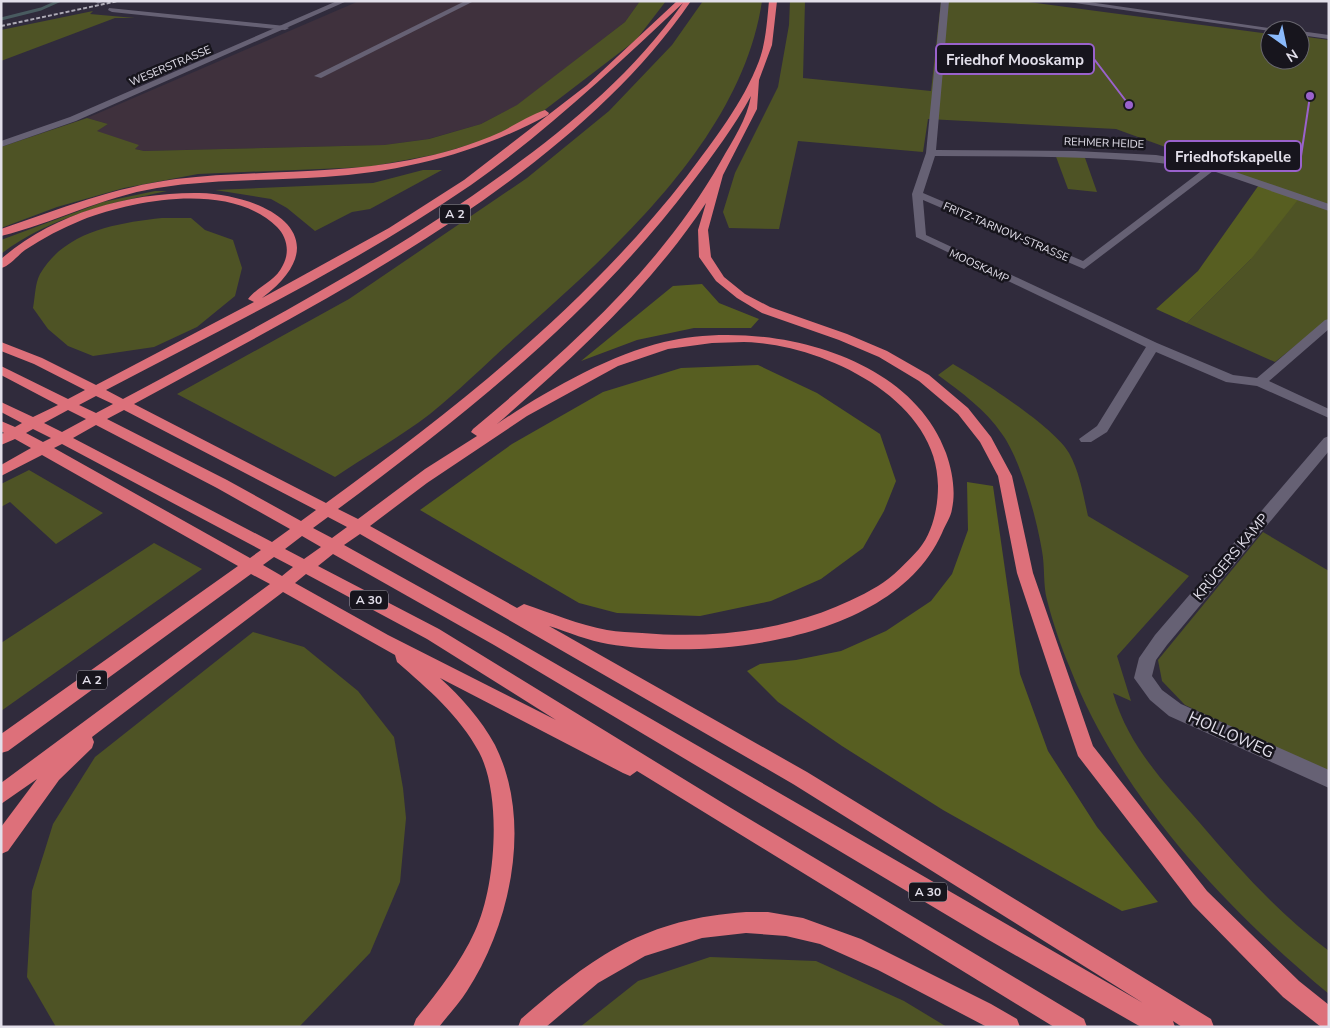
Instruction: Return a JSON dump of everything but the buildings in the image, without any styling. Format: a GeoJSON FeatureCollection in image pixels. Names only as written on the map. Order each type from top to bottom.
{"type":"FeatureCollection","features":[{"type":"Feature","properties":{"kind":"highway"},"geometry":{"type":"LineString","coordinates":[[1,440],[210,331],[385,234],[443,198],[520,144],[590,87],[681,1]]}},
{"type":"Feature","properties":{"kind":"highway","name":"A 2"},"geometry":{"type":"LineString","coordinates":[[1,471],[312,302],[418,238],[488,192],[587,114],[656,47],[688,1]]}},
{"type":"Feature","properties":{"kind":"highway","name":"A 2"},"geometry":{"type":"LineString","coordinates":[[1,745],[390,465],[456,414],[507,370],[611,270],[682,191],[726,129],[756,77],[768,46],[773,1]]}},
{"type":"Feature","properties":{"kind":"highway"},"geometry":{"type":"LineString","coordinates":[[756,77],[754,104],[719,177],[703,230],[705,257],[720,279],[741,296],[766,310],[875,350],[924,378],[963,411],[986,440],[1005,476],[1025,573],[1085,750],[1200,898],[1291,989],[1329,1019]]}},
{"type":"Feature","properties":{"kind":"highway"},"geometry":{"type":"LineString","coordinates":[[1,233],[89,201],[156,185],[219,178],[361,171],[437,158],[475,147],[516,130],[590,87]]}},
{"type":"Feature","properties":{"kind":"highway"},"geometry":{"type":"LineString","coordinates":[[423,479],[523,394],[601,322],[656,263],[719,177]]}},
{"type":"Feature","properties":{"kind":"highway"},"geometry":{"type":"LineString","coordinates":[[1,265],[46,233],[86,215],[126,204],[166,198],[199,196],[233,200],[252,205],[268,212],[291,235],[293,252],[288,265],[278,280],[248,305],[210,331]]}},
{"type":"Feature","properties":{"kind":"highway"},"geometry":{"type":"LineString","coordinates":[[1,335],[38,361]]}},
{"type":"Feature","properties":{"kind":"highway"},"geometry":{"type":"LineString","coordinates":[[1,346],[38,361],[249,468],[410,554],[533,616],[607,636],[677,643],[755,638],[826,620],[886,590],[926,551],[945,509],[945,471],[933,437],[908,404],[868,373],[822,354],[760,339],[712,339],[666,345],[614,363],[522,412],[423,479],[214,636],[1,795]]}},
{"type":"Feature","properties":{"kind":"highway","name":"A 30"},"geometry":{"type":"LineString","coordinates":[[1,370],[222,484],[492,635],[987,926],[1164,1027]]}},
{"type":"Feature","properties":{"kind":"highway","name":"A 30"},"geometry":{"type":"LineString","coordinates":[[1,406],[433,634],[724,816],[1076,1027]]}},
{"type":"Feature","properties":{"kind":"highway"},"geometry":{"type":"LineString","coordinates":[[1,425],[382,640],[724,816]]}},
{"type":"Feature","properties":{"kind":"highway"},"geometry":{"type":"LineString","coordinates":[[410,554],[800,778],[1203,1027]]}},
{"type":"Feature","properties":{"kind":"highway"},"geometry":{"type":"LineString","coordinates":[[1,844],[14,824],[59,768],[93,735],[214,636]]}},
{"type":"Feature","properties":{"kind":"highway"},"geometry":{"type":"LineString","coordinates":[[382,640],[446,694],[476,730],[497,773],[504,814],[500,866],[490,918],[463,977],[424,1027]]}},
{"type":"Feature","properties":{"kind":"highway"},"geometry":{"type":"LineString","coordinates":[[529,1027],[568,992],[599,969],[632,950],[670,934],[703,928],[768,923],[826,935],[966,1002],[1009,1027]]}},
{"type":"Feature","properties":{"kind":"street","name":"WESERSTRASSE"},"geometry":{"type":"LineString","coordinates":[[1,144],[73,119],[344,1]]}},
{"type":"Feature","properties":{"kind":"street"},"geometry":{"type":"LineString","coordinates":[[318,76],[472,1]]}},
{"type":"Feature","properties":{"kind":"street","name":"MOOSKAMP"},"geometry":{"type":"LineString","coordinates":[[945,1],[931,153],[917,194],[921,238],[1153,346],[1231,379],[1260,382],[1329,414]]}},
{"type":"Feature","properties":{"kind":"street"},"geometry":{"type":"LineString","coordinates":[[1064,1],[1260,27]]}},
{"type":"Feature","properties":{"kind":"street"},"geometry":{"type":"LineString","coordinates":[[112,10],[285,28]]}},
{"type":"Feature","properties":{"kind":"street"},"geometry":{"type":"LineString","coordinates":[[1310,34],[1329,37]]}},
{"type":"Feature","properties":{"kind":"street","name":"REHMER HEIDE"},"geometry":{"type":"LineString","coordinates":[[931,153],[1156,158],[1212,167],[1329,208]]}},
{"type":"Feature","properties":{"kind":"street","name":"FRITZ-TARNOW-STRASSE"},"geometry":{"type":"LineString","coordinates":[[917,194],[1084,266],[1212,167]]}},
{"type":"Feature","properties":{"kind":"street"},"geometry":{"type":"LineString","coordinates":[[1260,382],[1329,323]]}},
{"type":"Feature","properties":{"kind":"street"},"geometry":{"type":"LineString","coordinates":[[1086,439],[1102,429],[1153,346]]}},
{"type":"Feature","properties":{"kind":"street","name":"KRÜGERS KAMP"},"geometry":{"type":"LineString","coordinates":[[1143,678],[1148,658],[1161,640],[1329,441]]}},
{"type":"Feature","properties":{"kind":"street","name":"HOLLOWEG"},"geometry":{"type":"LineString","coordinates":[[1143,678],[1156,695],[1175,710],[1329,779]]}},
{"type":"Feature","properties":{"kind":"shaded area"},"geometry":{"type":"Polygon","coordinates":[[[359,1],[640,1],[625,22],[518,105],[481,124],[428,139],[384,145],[144,151],[135,149],[138,145],[96,131],[108,124],[87,118],[359,1]]]}},
{"type":"Feature","properties":{"kind":"green space"},"geometry":{"type":"Polygon","coordinates":[[[640,1],[666,1],[636,40],[538,115],[488,139],[438,154],[368,167],[198,174],[124,188],[57,207],[1,228],[1,147],[87,118],[108,124],[97,131],[139,145],[135,149],[144,151],[384,145],[429,139],[481,124],[517,105],[625,22],[640,1]]]}},
{"type":"Feature","properties":{"kind":"green space"},"geometry":{"type":"Polygon","coordinates":[[[703,1],[762,1],[750,51],[729,98],[702,144],[669,187],[594,266],[430,414],[335,477],[177,394],[349,299],[527,178],[609,111],[672,45],[703,1]]]}},
{"type":"Feature","properties":{"kind":"green space"},"geometry":{"type":"Polygon","coordinates":[[[790,1],[805,1],[803,78],[931,91],[941,1],[1021,1],[1260,33],[1260,70],[1310,70],[1310,37],[1329,40],[1329,319],[1275,362],[1187,323],[1251,259],[1261,182],[1116,129],[928,119],[923,152],[798,141],[779,229],[729,228],[723,212],[735,173],[778,87],[789,25],[790,1]]]}},
{"type":"Feature","properties":{"kind":"green space"},"geometry":{"type":"Polygon","coordinates":[[[93,11],[90,14],[135,18],[115,18],[1,61],[1,30],[93,11]]]}},
{"type":"Feature","properties":{"kind":"green space"},"geometry":{"type":"Polygon","coordinates":[[[1055,154],[1084,155],[1097,192],[1068,189],[1055,154]]]}},
{"type":"Feature","properties":{"kind":"green space"},"geometry":{"type":"Polygon","coordinates":[[[423,170],[442,170],[370,209],[352,212],[315,231],[287,208],[271,199],[215,190],[373,183],[423,170]]]}},
{"type":"Feature","properties":{"kind":"green space"},"geometry":{"type":"Polygon","coordinates":[[[1261,182],[1300,197],[1251,259],[1187,323],[1156,309],[1198,271],[1261,182]]]}},
{"type":"Feature","properties":{"kind":"green space"},"geometry":{"type":"Polygon","coordinates":[[[155,191],[167,191],[102,206],[81,213],[39,230],[1,254],[1,240],[103,202],[155,191]]]}},
{"type":"Feature","properties":{"kind":"green space"},"geometry":{"type":"Polygon","coordinates":[[[162,218],[191,218],[205,230],[233,240],[242,268],[235,296],[197,327],[154,347],[93,356],[68,346],[48,329],[33,308],[38,278],[51,259],[63,248],[94,232],[127,223],[162,218]]]}},
{"type":"Feature","properties":{"kind":"green space"},"geometry":{"type":"Polygon","coordinates":[[[702,284],[719,303],[759,319],[751,328],[694,328],[637,340],[581,361],[673,286],[702,284]]]}},
{"type":"Feature","properties":{"kind":"green space"},"geometry":{"type":"Polygon","coordinates":[[[953,364],[1016,405],[1061,442],[1076,468],[1088,516],[1189,576],[1117,656],[1131,701],[1113,693],[1128,730],[1160,777],[1260,890],[1293,922],[1329,951],[1329,994],[1290,961],[1215,887],[1179,847],[1146,805],[1117,761],[1091,715],[1057,635],[1046,594],[1040,538],[1016,459],[996,425],[973,402],[938,375],[953,364]]]}},
{"type":"Feature","properties":{"kind":"green space"},"geometry":{"type":"Polygon","coordinates":[[[758,365],[817,393],[880,434],[896,481],[884,511],[863,548],[821,579],[771,601],[700,616],[617,613],[579,603],[420,510],[512,444],[603,392],[681,368],[758,365]]]}},
{"type":"Feature","properties":{"kind":"green space"},"geometry":{"type":"Polygon","coordinates":[[[29,470],[103,513],[56,544],[10,502],[1,507],[1,484],[29,470]]]}},
{"type":"Feature","properties":{"kind":"green space"},"geometry":{"type":"Polygon","coordinates":[[[967,482],[993,486],[1020,674],[1048,751],[1097,827],[1158,902],[1122,911],[943,810],[842,746],[778,702],[747,671],[760,664],[796,660],[841,651],[886,631],[931,601],[952,574],[968,530],[967,482]]]}},
{"type":"Feature","properties":{"kind":"green space"},"geometry":{"type":"Polygon","coordinates":[[[1263,532],[1329,571],[1329,773],[1185,705],[1162,681],[1158,660],[1263,532]]]}},
{"type":"Feature","properties":{"kind":"green space"},"geometry":{"type":"Polygon","coordinates":[[[154,543],[202,569],[1,711],[1,643],[154,543]]]}},
{"type":"Feature","properties":{"kind":"green space"},"geometry":{"type":"Polygon","coordinates":[[[253,632],[304,647],[358,691],[394,737],[406,818],[400,882],[370,953],[299,1027],[56,1027],[27,977],[32,891],[53,824],[95,757],[253,632]]]}},
{"type":"Feature","properties":{"kind":"green space"},"geometry":{"type":"Polygon","coordinates":[[[710,957],[816,961],[904,1001],[947,1027],[580,1027],[638,981],[710,957]]]}},
{"type":"Feature","properties":{"kind":"waterway"},"geometry":{"type":"LineString","coordinates":[[1,19],[41,9],[59,1]]}},
{"type":"Feature","properties":{"kind":"railway"},"geometry":{"type":"LineString","coordinates":[[1,26],[118,1]]}},
{"type":"Feature","properties":{"kind":"place","name":"Friedhofskapelle"},"geometry":{"type":"Point","coordinates":[1310,96]}},
{"type":"Feature","properties":{"kind":"place","name":"Friedhof Mooskamp"},"geometry":{"type":"Point","coordinates":[1129,105]}}]}
